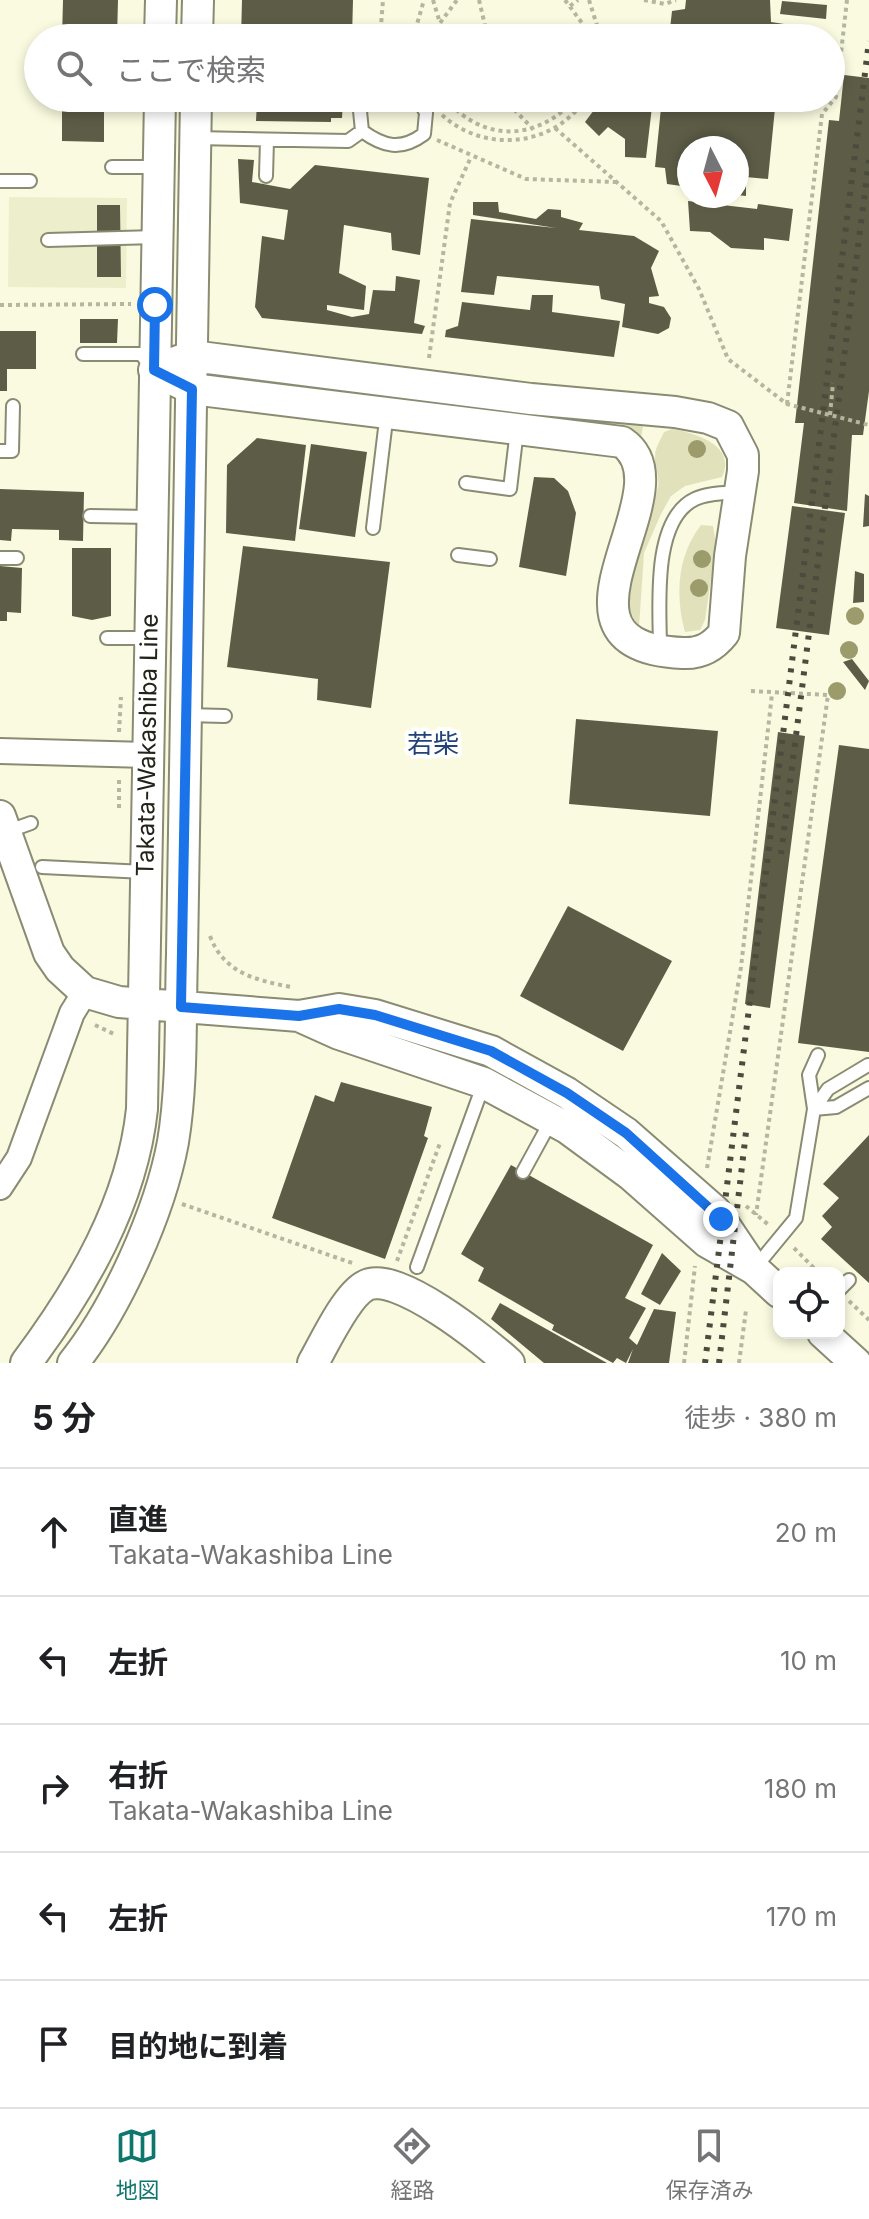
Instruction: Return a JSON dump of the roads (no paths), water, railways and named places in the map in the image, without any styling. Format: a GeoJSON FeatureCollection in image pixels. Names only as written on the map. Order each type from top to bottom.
{"type":"FeatureCollection","features":[{"type":"Feature","properties":{"kind":"street"},"geometry":{"type":"LineString","coordinates":[[160,24],[161,0]]}},
{"type":"Feature","properties":{"kind":"street"},"geometry":{"type":"LineString","coordinates":[[197,24],[198,0]]}},
{"type":"Feature","properties":{"kind":"street","name":"Takata-Wakashiba Line"},"geometry":{"type":"LineString","coordinates":[[26,1363],[84,1277],[126,1189],[138,1147],[142,1109],[160,112]]}},
{"type":"Feature","properties":{"kind":"street","name":"Takata-Wakashiba Line"},"geometry":{"type":"LineString","coordinates":[[73,1363],[90,1341],[138,1248],[169,1155],[179,1070],[196,112]]}},
{"type":"Feature","properties":{"kind":"street"},"geometry":{"type":"LineString","coordinates":[[154,370],[192,356],[531,399],[675,412],[708,418],[728,426],[743,455],[724,633],[716,643],[697,652],[660,652],[636,645],[624,636],[614,599],[616,569],[640,491],[640,463],[652,434],[675,412]]}},
{"type":"Feature","properties":{"kind":"street"},"geometry":{"type":"LineString","coordinates":[[154,370],[192,389],[614,439],[629,447],[640,463]]}},
{"type":"Feature","properties":{"kind":"street"},"geometry":{"type":"LineString","coordinates":[[0,751],[147,755]]}},
{"type":"Feature","properties":{"kind":"street"},"geometry":{"type":"LineString","coordinates":[[12,823],[49,953],[60,969],[85,992],[144,1005],[181,1007],[299,1002],[375,1015],[491,1051],[567,1093],[626,1133],[715,1211],[754,1269]]}},
{"type":"Feature","properties":{"kind":"street"},"geometry":{"type":"LineString","coordinates":[[0,1187],[19,1158],[72,1013],[85,992]]}},
{"type":"Feature","properties":{"kind":"street"},"geometry":{"type":"LineString","coordinates":[[299,1002],[339,1034],[484,1083],[552,1119],[631,1175],[707,1242],[754,1269],[773,1286]]}},
{"type":"Feature","properties":{"kind":"street"},"geometry":{"type":"LineString","coordinates":[[313,1363],[354,1297],[365,1285],[377,1283],[424,1301],[455,1320],[509,1363]]}},
{"type":"Feature","properties":{"kind":"street"},"geometry":{"type":"LineString","coordinates":[[830,1339],[856,1363]]}},
{"type":"Feature","properties":{"kind":"lane"},"geometry":{"type":"LineString","coordinates":[[360,112],[362,131],[378,143],[394,147],[410,144],[424,134],[425,112]]}},
{"type":"Feature","properties":{"kind":"lane"},"geometry":{"type":"LineString","coordinates":[[195,138],[348,141],[362,131]]}},
{"type":"Feature","properties":{"kind":"lane"},"geometry":{"type":"LineString","coordinates":[[266,176],[267,140]]}},
{"type":"Feature","properties":{"kind":"lane"},"geometry":{"type":"LineString","coordinates":[[112,167],[158,167]]}},
{"type":"Feature","properties":{"kind":"lane"},"geometry":{"type":"LineString","coordinates":[[0,181],[30,181]]}},
{"type":"Feature","properties":{"kind":"lane"},"geometry":{"type":"LineString","coordinates":[[48,240],[156,237]]}},
{"type":"Feature","properties":{"kind":"lane"},"geometry":{"type":"LineString","coordinates":[[83,354],[141,354],[154,370]]}},
{"type":"Feature","properties":{"kind":"lane"},"geometry":{"type":"LineString","coordinates":[[0,451],[12,451],[13,406]]}},
{"type":"Feature","properties":{"kind":"lane"},"geometry":{"type":"LineString","coordinates":[[373,528],[387,412]]}},
{"type":"Feature","properties":{"kind":"lane"},"geometry":{"type":"LineString","coordinates":[[466,483],[498,492],[510,489],[517,427]]}},
{"type":"Feature","properties":{"kind":"lane"},"geometry":{"type":"LineString","coordinates":[[660,652],[659,582],[663,552],[673,522],[683,506],[697,497],[741,491]]}},
{"type":"Feature","properties":{"kind":"lane"},"geometry":{"type":"LineString","coordinates":[[90,516],[151,517]]}},
{"type":"Feature","properties":{"kind":"lane"},"geometry":{"type":"LineString","coordinates":[[458,555],[490,559]]}},
{"type":"Feature","properties":{"kind":"lane"},"geometry":{"type":"LineString","coordinates":[[0,558],[17,558]]}},
{"type":"Feature","properties":{"kind":"lane"},"geometry":{"type":"LineString","coordinates":[[107,638],[149,638]]}},
{"type":"Feature","properties":{"kind":"lane"},"geometry":{"type":"LineString","coordinates":[[186,715],[225,716]]}},
{"type":"Feature","properties":{"kind":"lane"},"geometry":{"type":"LineString","coordinates":[[42,867],[145,872]]}},
{"type":"Feature","properties":{"kind":"lane"},"geometry":{"type":"LineString","coordinates":[[754,1269],[796,1218],[814,1109],[809,1075],[818,1055]]}},
{"type":"Feature","properties":{"kind":"lane"},"geometry":{"type":"LineString","coordinates":[[814,1109],[828,1089],[868,1065]]}},
{"type":"Feature","properties":{"kind":"lane"},"geometry":{"type":"LineString","coordinates":[[417,1267],[484,1083]]}},
{"type":"Feature","properties":{"kind":"lane"},"geometry":{"type":"LineString","coordinates":[[814,1109],[836,1107],[869,1088]]}},
{"type":"Feature","properties":{"kind":"lane"},"geometry":{"type":"LineString","coordinates":[[523,1172],[552,1119]]}},
{"type":"Feature","properties":{"kind":"lane"},"geometry":{"type":"LineString","coordinates":[[845,1284],[849,1280]]}},
{"type":"Feature","properties":{"kind":"railway"},"geometry":{"type":"LineString","coordinates":[[705,1363],[869,41]]}},
{"type":"Feature","properties":{"kind":"railway"},"geometry":{"type":"LineString","coordinates":[[781,854],[869,160]]}},
{"type":"Feature","properties":{"kind":"railway"},"geometry":{"type":"LineString","coordinates":[[719,1363],[746,1132]]}},
{"type":"Feature","properties":{"kind":"district","name":"若柴"},"geometry":{"type":"Point","coordinates":[433,743]}}]}
